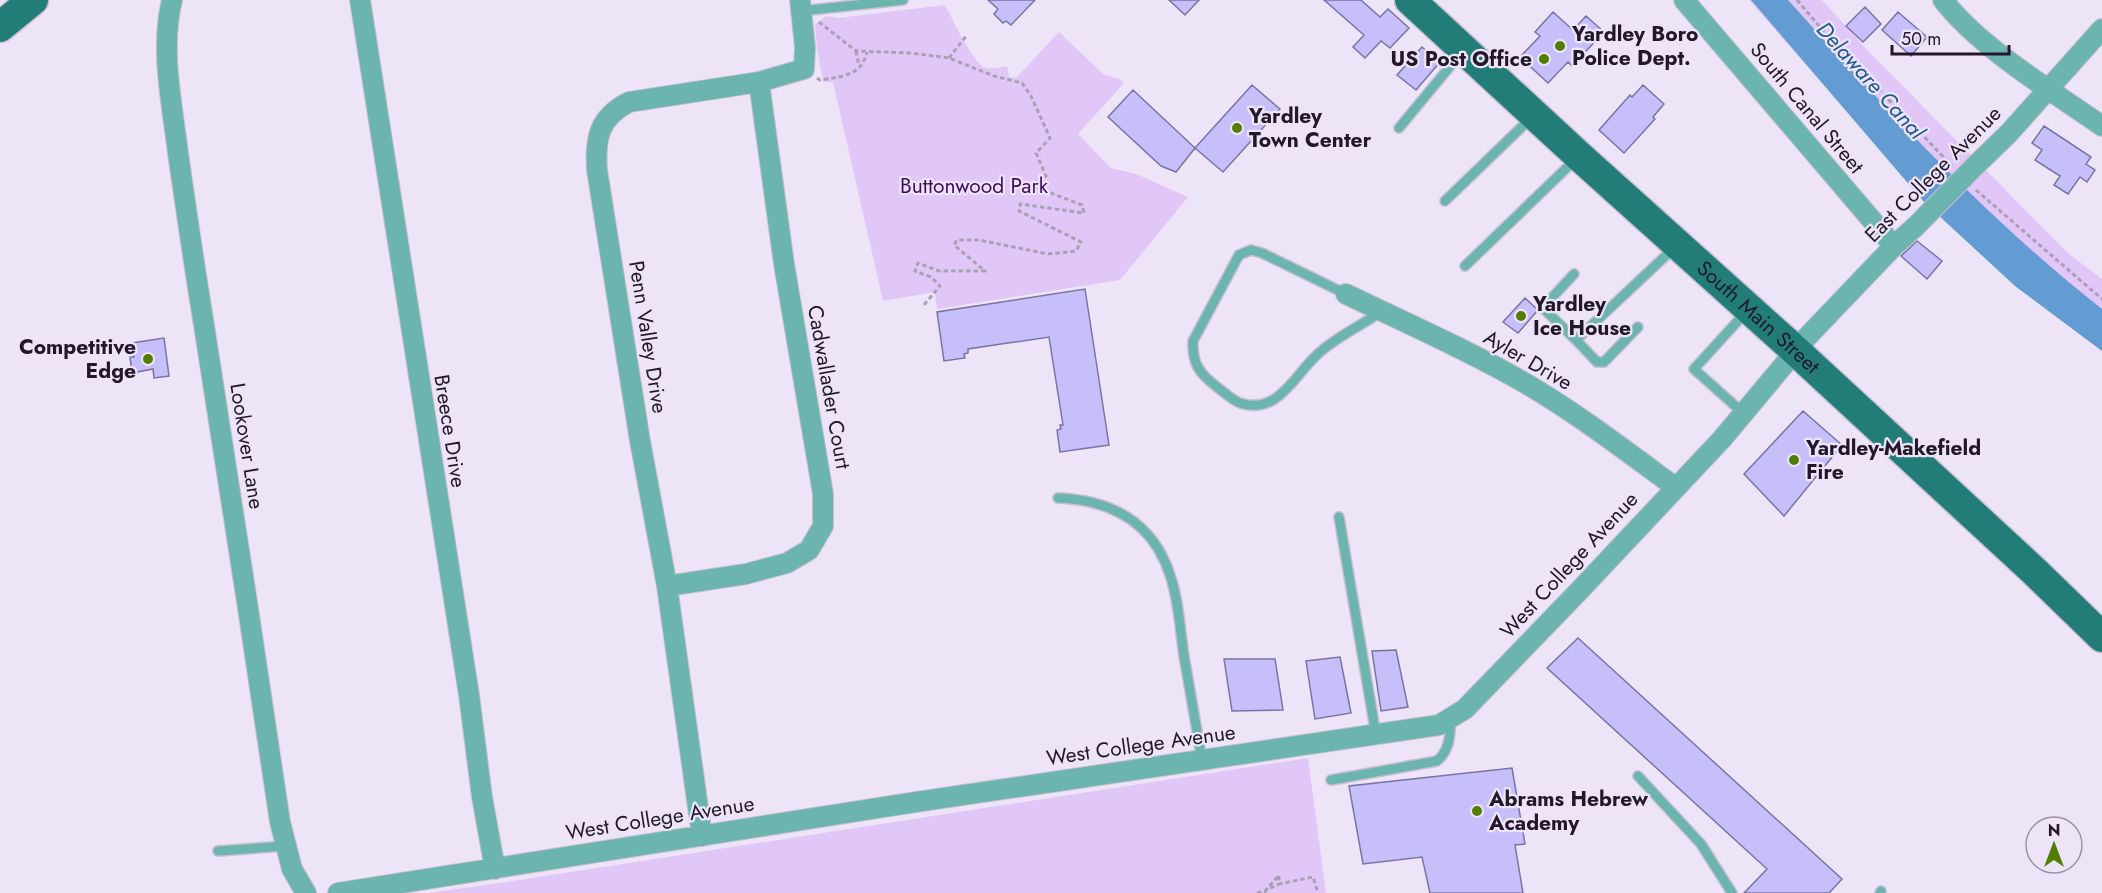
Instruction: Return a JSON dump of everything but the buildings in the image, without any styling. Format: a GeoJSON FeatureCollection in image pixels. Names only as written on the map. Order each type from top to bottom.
{"type":"FeatureCollection","features":[{"type":"Feature","properties":{"kind":"main road"},"geometry":{"type":"LineString","coordinates":[[0,27],[33,0]]}},
{"type":"Feature","properties":{"kind":"main road","name":"South Main Street"},"geometry":{"type":"LineString","coordinates":[[1410,0],[1795,350],[2102,637]]}},
{"type":"Feature","properties":{"kind":"street","name":"Lookover Lane"},"geometry":{"type":"LineString","coordinates":[[172,0],[168,35],[168,65],[194,263],[285,846],[292,869],[306,893]]}},
{"type":"Feature","properties":{"kind":"street","name":"Breece Drive"},"geometry":{"type":"LineString","coordinates":[[360,0],[469,695],[482,797],[495,868]]}},
{"type":"Feature","properties":{"kind":"street","name":"South Canal Street"},"geometry":{"type":"LineString","coordinates":[[1684,0],[1894,246]]}},
{"type":"Feature","properties":{"kind":"street"},"geometry":{"type":"LineString","coordinates":[[1943,0],[1968,28],[2102,126]]}},
{"type":"Feature","properties":{"kind":"street"},"geometry":{"type":"LineString","coordinates":[[800,5],[805,47],[804,69]]}},
{"type":"Feature","properties":{"kind":"street","name":"East College Avenue"},"geometry":{"type":"LineString","coordinates":[[1795,350],[1916,226],[1967,169],[1993,150],[2102,29]]}},
{"type":"Feature","properties":{"kind":"street","name":"Penn Valley Drive"},"geometry":{"type":"LineString","coordinates":[[702,836],[667,586],[640,441],[597,170],[597,142],[604,123],[613,112],[629,102],[759,82],[804,69]]}},
{"type":"Feature","properties":{"kind":"street","name":"Cadwallader Court"},"geometry":{"type":"LineString","coordinates":[[667,586],[746,574],[788,563],[809,550],[823,526],[823,494],[784,264],[759,82]]}},
{"type":"Feature","properties":{"kind":"street","name":"Ayler Drive"},"geometry":{"type":"LineString","coordinates":[[1346,294],[1477,357],[1526,384],[1623,448],[1675,487]]}},
{"type":"Feature","properties":{"kind":"street","name":"West College Avenue"},"geometry":{"type":"LineString","coordinates":[[338,893],[1439,725],[1465,709],[1571,599],[1722,439],[1795,350]]}},
{"type":"Feature","properties":{"kind":"lane"},"geometry":{"type":"LineString","coordinates":[[800,5],[903,0]]}},
{"type":"Feature","properties":{"kind":"lane"},"geometry":{"type":"LineString","coordinates":[[1399,128],[1463,50]]}},
{"type":"Feature","properties":{"kind":"lane"},"geometry":{"type":"LineString","coordinates":[[1445,201],[1534,115]]}},
{"type":"Feature","properties":{"kind":"lane"},"geometry":{"type":"LineString","coordinates":[[1465,266],[1579,156]]}},
{"type":"Feature","properties":{"kind":"lane"},"geometry":{"type":"LineString","coordinates":[[1576,340],[1678,244]]}},
{"type":"Feature","properties":{"kind":"lane"},"geometry":{"type":"LineString","coordinates":[[1346,294],[1262,253],[1251,250],[1239,255],[1193,341],[1192,352],[1202,375],[1239,403],[1258,406],[1280,397],[1301,370],[1321,351],[1382,311]]}},
{"type":"Feature","properties":{"kind":"lane"},"geometry":{"type":"LineString","coordinates":[[1574,274],[1544,309],[1597,362],[1604,362],[1638,327]]}},
{"type":"Feature","properties":{"kind":"lane"},"geometry":{"type":"LineString","coordinates":[[1743,413],[1694,369],[1749,308]]}},
{"type":"Feature","properties":{"kind":"lane"},"geometry":{"type":"LineString","coordinates":[[1058,498],[1104,505],[1123,514],[1146,531],[1162,554],[1171,576],[1178,609],[1203,760]]}},
{"type":"Feature","properties":{"kind":"lane"},"geometry":{"type":"LineString","coordinates":[[1339,517],[1376,735]]}},
{"type":"Feature","properties":{"kind":"lane"},"geometry":{"type":"LineString","coordinates":[[1331,780],[1437,761],[1444,755],[1449,744],[1451,719]]}},
{"type":"Feature","properties":{"kind":"lane"},"geometry":{"type":"LineString","coordinates":[[1638,776],[1701,844],[1732,893]]}},
{"type":"Feature","properties":{"kind":"lane"},"geometry":{"type":"LineString","coordinates":[[218,851],[285,846]]}},
{"type":"Feature","properties":{"kind":"path"},"geometry":{"type":"LineString","coordinates":[[1797,0],[1825,33],[1967,169]]}},
{"type":"Feature","properties":{"kind":"path"},"geometry":{"type":"LineString","coordinates":[[800,5],[856,51],[911,53],[950,58],[994,76],[1022,83],[1031,96],[1050,138],[1036,153],[1046,176],[1033,186],[1082,205],[1084,213],[1020,204],[1019,211],[1081,242],[1076,251],[1048,254],[979,240],[957,240],[954,245],[985,271],[939,271],[918,262],[915,271],[931,276],[940,286],[923,306]]}},
{"type":"Feature","properties":{"kind":"path"},"geometry":{"type":"LineString","coordinates":[[950,58],[968,35]]}},
{"type":"Feature","properties":{"kind":"path"},"geometry":{"type":"LineString","coordinates":[[856,51],[859,66]]}},
{"type":"Feature","properties":{"kind":"path"},"geometry":{"type":"LineString","coordinates":[[804,69],[820,80],[852,75],[866,59],[867,52]]}},
{"type":"Feature","properties":{"kind":"path"},"geometry":{"type":"LineString","coordinates":[[1974,189],[2102,298]]}},
{"type":"Feature","properties":{"kind":"path"},"geometry":{"type":"LineString","coordinates":[[1266,892],[1279,875],[1280,884]]}},
{"type":"Feature","properties":{"kind":"path"},"geometry":{"type":"LineString","coordinates":[[1257,893],[1266,892],[1280,884],[1312,877],[1318,893]]}},
{"type":"Feature","properties":{"kind":"green space"},"geometry":{"type":"Polygon","coordinates":[[[1749,0],[1822,0],[1870,53],[2069,254],[2102,279],[2102,343],[1849,114],[1749,0]]]}},
{"type":"Feature","properties":{"kind":"green space","name":"Buttonwood Park"},"geometry":{"type":"Polygon","coordinates":[[[945,5],[968,48],[984,67],[1007,66],[1009,77],[1016,78],[1059,32],[1103,74],[1122,80],[1123,84],[1078,134],[1111,168],[1136,174],[1188,197],[1120,280],[937,309],[935,292],[883,301],[833,82],[823,82],[815,24],[826,16],[838,18],[945,5]]]}},
{"type":"Feature","properties":{"kind":"green space"},"geometry":{"type":"Polygon","coordinates":[[[1308,758],[1326,893],[429,893],[506,882],[1308,758]]]}},
{"type":"Feature","properties":{"kind":"water"},"geometry":{"type":"Polygon","coordinates":[[[1751,0],[1788,0],[1938,161],[2018,238],[2102,309],[2102,351],[2015,286],[1924,202],[1751,0]]]}},
{"type":"Feature","properties":{"kind":"place","name":"Yardley Boro Police Dept."},"geometry":{"type":"Point","coordinates":[1560,46]}},
{"type":"Feature","properties":{"kind":"place","name":"US Post Office"},"geometry":{"type":"Point","coordinates":[1544,59]}},
{"type":"Feature","properties":{"kind":"place","name":"Yardley Town Center"},"geometry":{"type":"Point","coordinates":[1237,128]}},
{"type":"Feature","properties":{"kind":"place","name":"Yardley Ice House"},"geometry":{"type":"Point","coordinates":[1521,316]}},
{"type":"Feature","properties":{"kind":"place","name":"Competitive Edge"},"geometry":{"type":"Point","coordinates":[148,359]}},
{"type":"Feature","properties":{"kind":"place","name":"Yardley-Makefield Fire"},"geometry":{"type":"Point","coordinates":[1794,460]}},
{"type":"Feature","properties":{"kind":"place","name":"Abrams Hebrew Academy"},"geometry":{"type":"Point","coordinates":[1477,811]}},
{"type":"Feature","properties":{"kind":"water label","name":"Delaware Canal"},"geometry":{"type":"Point","coordinates":[1871,80]}}]}
